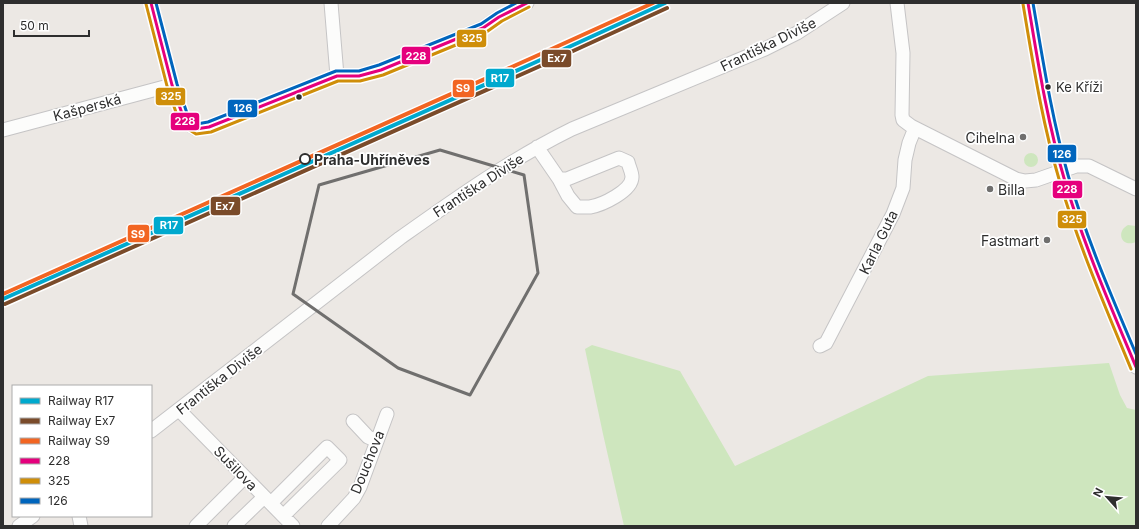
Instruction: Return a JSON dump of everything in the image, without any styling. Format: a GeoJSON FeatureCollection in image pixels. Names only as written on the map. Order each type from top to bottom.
{"type":"FeatureCollection","features":[{"type":"Feature","properties":{"kind":"street"},"geometry":{"type":"LineString","coordinates":[[150,3],[172,85],[183,117],[185,122],[196,129],[209,127],[337,76],[354,77],[368,75],[483,28],[499,17],[527,3]]}},
{"type":"Feature","properties":{"kind":"street"},"geometry":{"type":"LineString","coordinates":[[331,3],[337,76]]}},
{"type":"Feature","properties":{"kind":"street","name":"Františka Diviše"},"geometry":{"type":"LineString","coordinates":[[152,431],[400,238],[504,167],[537,147],[572,129],[765,49],[797,33],[843,3]]}},
{"type":"Feature","properties":{"kind":"street"},"geometry":{"type":"LineString","coordinates":[[897,3],[903,53],[903,120],[915,128],[1016,179],[1025,181],[1036,180],[1076,166],[1089,166],[1136,189]]}},
{"type":"Feature","properties":{"kind":"street"},"geometry":{"type":"LineString","coordinates":[[1028,3],[1053,138],[1071,202],[1098,276],[1136,367]]}},
{"type":"Feature","properties":{"kind":"street","name":"Kašperská"},"geometry":{"type":"LineString","coordinates":[[3,130],[172,85]]}},
{"type":"Feature","properties":{"kind":"street","name":"Karla Guta"},"geometry":{"type":"LineString","coordinates":[[820,346],[826,343],[893,214],[903,188],[905,160],[909,143],[915,128]]}},
{"type":"Feature","properties":{"kind":"street"},"geometry":{"type":"LineString","coordinates":[[537,147],[559,179],[568,196],[577,207],[590,207],[612,198],[626,189],[632,179],[628,162],[619,158],[567,179],[559,179]]}},
{"type":"Feature","properties":{"kind":"street","name":"Sušilova"},"geometry":{"type":"LineString","coordinates":[[179,410],[293,526]]}},
{"type":"Feature","properties":{"kind":"street","name":"Douchova"},"geometry":{"type":"LineString","coordinates":[[328,526],[354,498],[360,487],[387,414]]}},
{"type":"Feature","properties":{"kind":"street"},"geometry":{"type":"LineString","coordinates":[[353,421],[368,436],[377,441]]}},
{"type":"Feature","properties":{"kind":"street"},"geometry":{"type":"LineString","coordinates":[[234,526],[267,500],[327,447],[340,460],[283,516]]}},
{"type":"Feature","properties":{"kind":"street"},"geometry":{"type":"LineString","coordinates":[[196,526],[245,477]]}},
{"type":"Feature","properties":{"kind":"street"},"geometry":{"type":"LineString","coordinates":[[19,526],[32,517]]}},
{"type":"Feature","properties":{"kind":"highlighted area"},"geometry":{"type":"Polygon","coordinates":[[[440,150],[524,175],[538,273],[470,395],[398,368],[293,294],[319,185],[440,150]]]}},
{"type":"Feature","properties":{"kind":"green space"},"geometry":{"type":"Polygon","coordinates":[[[1028,153],[1034,153],[1038,157],[1038,163],[1034,167],[1028,167],[1024,163],[1024,157],[1028,153]]]}},
{"type":"Feature","properties":{"kind":"green space"},"geometry":{"type":"Polygon","coordinates":[[[1128,225],[1136,226],[1136,242],[1127,243],[1122,238],[1122,231],[1128,225]]]}},
{"type":"Feature","properties":{"kind":"green space"},"geometry":{"type":"Polygon","coordinates":[[[592,345],[680,371],[735,466],[928,376],[1109,363],[1120,395],[1127,408],[1136,410],[1136,526],[624,526],[585,349],[592,345]]]}},
{"type":"Feature","properties":{"kind":"rail line","name":"S9"},"geometry":{"type":"LineString","coordinates":[[3,294],[653,3]]}},
{"type":"Feature","properties":{"kind":"rail line","name":"R17"},"geometry":{"type":"LineString","coordinates":[[3,299],[536,62],[665,3]]}},
{"type":"Feature","properties":{"kind":"rail line","name":"Ex7"},"geometry":{"type":"LineString","coordinates":[[5,304],[538,67],[667,8]]}},
{"type":"Feature","properties":{"kind":"transit line","name":"228"},"geometry":{"type":"LineString","coordinates":[[151,3],[172,85],[185,122],[196,129],[209,127],[337,76],[359,76],[381,70],[483,28],[499,17],[527,3]]}},
{"type":"Feature","properties":{"kind":"transit line","name":"126"},"geometry":{"type":"LineString","coordinates":[[156,3],[177,84],[189,119],[197,124],[208,122],[336,71],[359,71],[379,65],[481,24],[497,13],[516,3]]}},
{"type":"Feature","properties":{"kind":"transit line","name":"228"},"geometry":{"type":"LineString","coordinates":[[1028,3],[1048,113],[1058,157],[1071,202],[1088,250],[1136,367]]}},
{"type":"Feature","properties":{"kind":"transit line","name":"126"},"geometry":{"type":"LineString","coordinates":[[1033,3],[1044,68],[1062,154],[1068,175],[1108,288],[1136,354]]}},
{"type":"Feature","properties":{"kind":"transit line","name":"325"},"geometry":{"type":"LineString","coordinates":[[146,4],[167,86],[180,124],[196,134],[211,132],[338,81],[360,81],[383,75],[485,33],[502,21],[529,7]]}},
{"type":"Feature","properties":{"kind":"transit line","name":"325"},"geometry":{"type":"LineString","coordinates":[[1023,4],[1043,114],[1053,158],[1066,203],[1083,251],[1131,369]]}},
{"type":"Feature","properties":{"kind":"place","name":"Ke Kříži"},"geometry":{"type":"Point","coordinates":[1048,87]}},
{"type":"Feature","properties":{"kind":"place","name":"Cihelna"},"geometry":{"type":"Point","coordinates":[1023,137]}},
{"type":"Feature","properties":{"kind":"place","name":"Praha-Uhříněves"},"geometry":{"type":"Point","coordinates":[305,159]}},
{"type":"Feature","properties":{"kind":"place","name":"Billa"},"geometry":{"type":"Point","coordinates":[990,189]}},
{"type":"Feature","properties":{"kind":"place","name":"Fastmart"},"geometry":{"type":"Point","coordinates":[1047,240]}}]}
